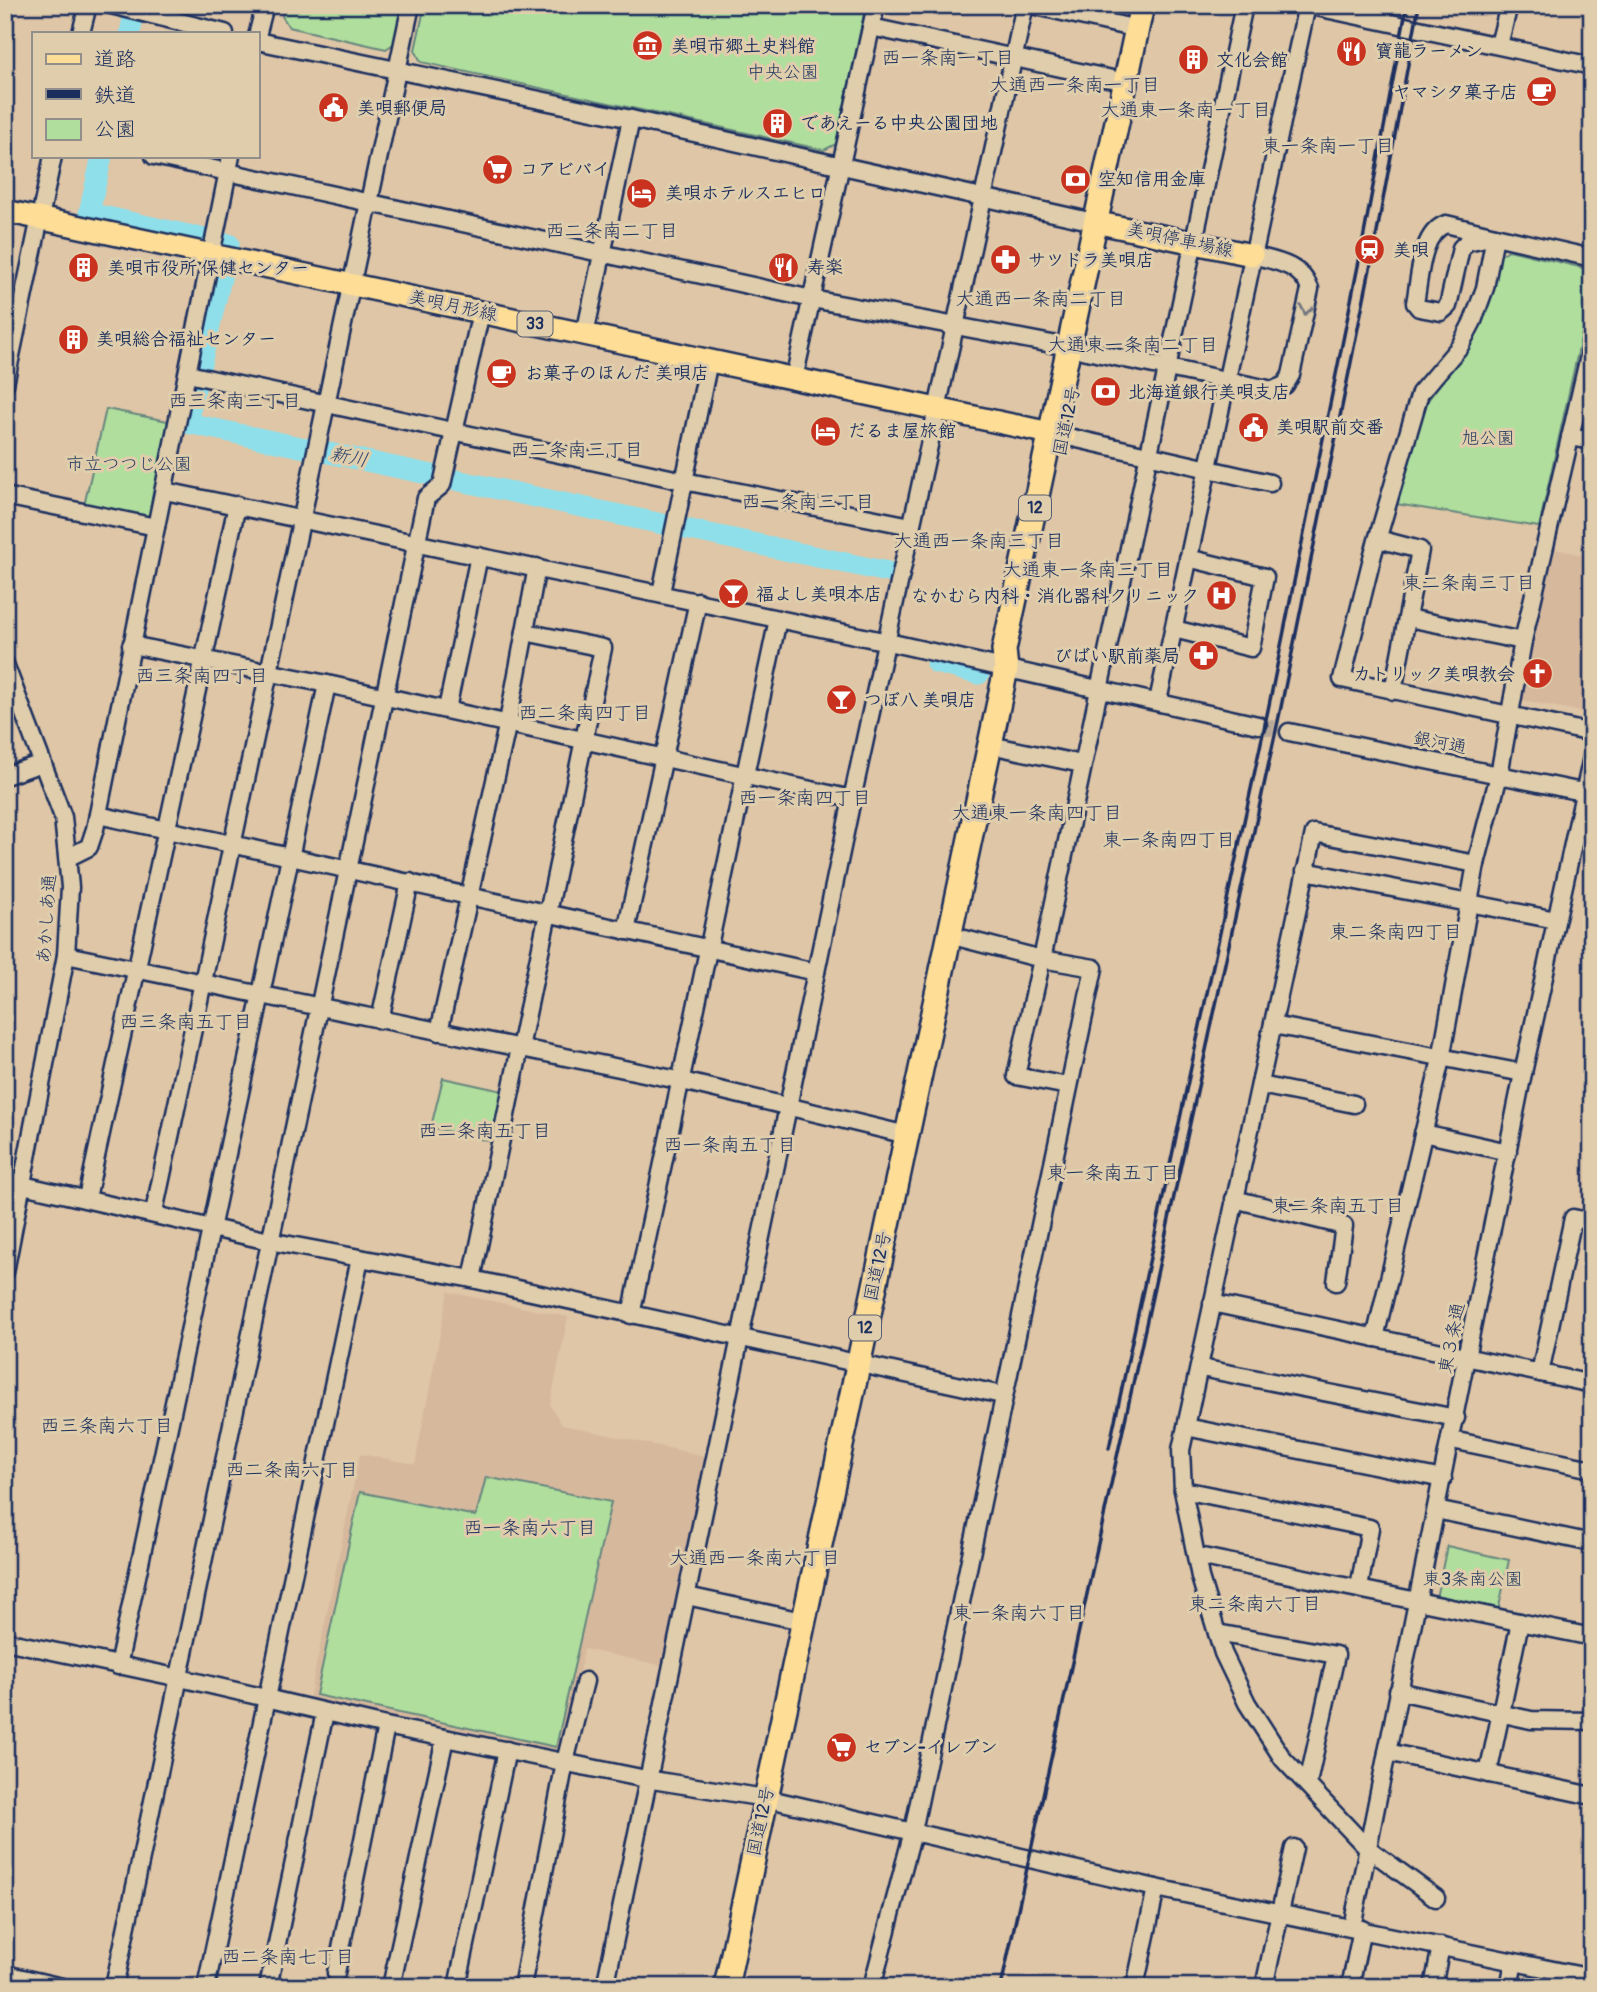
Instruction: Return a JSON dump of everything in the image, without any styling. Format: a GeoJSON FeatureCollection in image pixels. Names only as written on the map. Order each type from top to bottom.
{"type":"FeatureCollection","features":[{"type":"Feature","properties":{"kind":"highway","name":"国道12号"},"geometry":{"type":"LineString","coordinates":[[1103,224],[1126,82],[1142,5]]}},
{"type":"Feature","properties":{"kind":"highway","name":"国道12号"},"geometry":{"type":"LineString","coordinates":[[726,1987],[1006,669],[1004,650],[1058,435],[1103,224],[1156,5]]}},
{"type":"Feature","properties":{"kind":"main road","name":"美唄月形線"},"geometry":{"type":"LineString","coordinates":[[5,211],[1058,435]]}},
{"type":"Feature","properties":{"kind":"main road","name":"美唄停車場線"},"geometry":{"type":"LineString","coordinates":[[1103,224],[1252,255]]}},
{"type":"Feature","properties":{"kind":"street"},"geometry":{"type":"LineString","coordinates":[[81,32],[88,5]]}},
{"type":"Feature","properties":{"kind":"street"},"geometry":{"type":"LineString","coordinates":[[111,5],[221,32]]}},
{"type":"Feature","properties":{"kind":"street"},"geometry":{"type":"LineString","coordinates":[[259,32],[265,5]]}},
{"type":"Feature","properties":{"kind":"street"},"geometry":{"type":"LineString","coordinates":[[154,1212],[230,843],[371,203],[411,5]]}},
{"type":"Feature","properties":{"kind":"street"},"geometry":{"type":"LineString","coordinates":[[794,379],[876,5]]}},
{"type":"Feature","properties":{"kind":"street"},"geometry":{"type":"LineString","coordinates":[[605,1987],[646,1779],[687,1596],[852,799],[888,642],[981,196],[1025,5]]}},
{"type":"Feature","properties":{"kind":"street"},"geometry":{"type":"LineString","coordinates":[[1032,5],[1137,29]]}},
{"type":"Feature","properties":{"kind":"street"},"geometry":{"type":"LineString","coordinates":[[1068,1086],[1016,1076],[1244,5]]}},
{"type":"Feature","properties":{"kind":"street"},"geometry":{"type":"LineString","coordinates":[[1158,701],[1307,5],[1592,66]]}},
{"type":"Feature","properties":{"kind":"street"},"geometry":{"type":"LineString","coordinates":[[1499,45],[1509,5]]}},
{"type":"Feature","properties":{"kind":"street"},"geometry":{"type":"LineString","coordinates":[[872,27],[1126,82]]}},
{"type":"Feature","properties":{"kind":"street"},"geometry":{"type":"LineString","coordinates":[[259,39],[1103,224]]}},
{"type":"Feature","properties":{"kind":"street"},"geometry":{"type":"LineString","coordinates":[[584,334],[631,119]]}},
{"type":"Feature","properties":{"kind":"street"},"geometry":{"type":"LineString","coordinates":[[5,384],[13,304],[39,218],[53,158]]}},
{"type":"Feature","properties":{"kind":"street"},"geometry":{"type":"LineString","coordinates":[[173,158],[229,164],[371,203],[812,299],[1273,390],[1285,385],[1291,375],[1310,289],[1307,279],[1292,266],[1252,255]]}},
{"type":"Feature","properties":{"kind":"street"},"geometry":{"type":"LineString","coordinates":[[69,857],[89,847],[98,815],[229,164]]}},
{"type":"Feature","properties":{"kind":"street"},"geometry":{"type":"LineString","coordinates":[[1495,236],[1467,242],[1461,248],[1448,306],[1441,312],[1419,308],[1415,303],[1429,237],[1436,228],[1446,224],[1592,258]]}},
{"type":"Feature","properties":{"kind":"street"},"geometry":{"type":"LineString","coordinates":[[1495,236],[1485,288],[1473,321],[1460,346],[1420,393],[1378,539],[1342,679],[1592,733]]}},
{"type":"Feature","properties":{"kind":"street"},"geometry":{"type":"LineString","coordinates":[[114,1987],[426,498],[442,485],[481,312]]}},
{"type":"Feature","properties":{"kind":"street"},"geometry":{"type":"LineString","coordinates":[[1375,1338],[1441,1059],[1471,904],[1476,864],[1499,775],[1524,641],[1592,343]]}},
{"type":"Feature","properties":{"kind":"street"},"geometry":{"type":"LineString","coordinates":[[661,593],[709,361]]}},
{"type":"Feature","properties":{"kind":"street"},"geometry":{"type":"LineString","coordinates":[[188,374],[684,481],[911,526]]}},
{"type":"Feature","properties":{"kind":"street"},"geometry":{"type":"LineString","coordinates":[[1058,435],[1270,483]]}},
{"type":"Feature","properties":{"kind":"street"},"geometry":{"type":"LineString","coordinates":[[1570,437],[1592,441]]}},
{"type":"Feature","properties":{"kind":"street"},"geometry":{"type":"LineString","coordinates":[[165,491],[661,593],[1258,725]]}},
{"type":"Feature","properties":{"kind":"street"},"geometry":{"type":"LineString","coordinates":[[5,496],[156,527]]}},
{"type":"Feature","properties":{"kind":"street"},"geometry":{"type":"LineString","coordinates":[[87,1198],[237,505]]}},
{"type":"Feature","properties":{"kind":"street"},"geometry":{"type":"LineString","coordinates":[[1378,539],[1420,550],[1393,691]]}},
{"type":"Feature","properties":{"kind":"street"},"geometry":{"type":"LineString","coordinates":[[447,709],[479,556]]}},
{"type":"Feature","properties":{"kind":"street"},"geometry":{"type":"LineString","coordinates":[[1174,629],[1251,648],[1265,577],[1188,558]]}},
{"type":"Feature","properties":{"kind":"street"},"geometry":{"type":"LineString","coordinates":[[439,1032],[508,722],[537,568]]}},
{"type":"Feature","properties":{"kind":"street"},"geometry":{"type":"LineString","coordinates":[[626,931],[698,601]]}},
{"type":"Feature","properties":{"kind":"street"},"geometry":{"type":"LineString","coordinates":[[1408,618],[1524,641]]}},
{"type":"Feature","properties":{"kind":"street"},"geometry":{"type":"LineString","coordinates":[[631,1315],[678,1080],[778,619]]}},
{"type":"Feature","properties":{"kind":"street"},"geometry":{"type":"LineString","coordinates":[[472,1279],[550,915],[603,648],[525,632]]}},
{"type":"Feature","properties":{"kind":"street"},"geometry":{"type":"LineString","coordinates":[[131,645],[508,722],[744,777],[852,799]]}},
{"type":"Feature","properties":{"kind":"street","name":"あかしあ通"},"geometry":{"type":"LineString","coordinates":[[5,664],[63,817],[69,857],[66,955],[24,1185],[5,1272]]}},
{"type":"Feature","properties":{"kind":"street"},"geometry":{"type":"LineString","coordinates":[[118,1666],[327,684]]}},
{"type":"Feature","properties":{"kind":"street","name":"銀河通"},"geometry":{"type":"LineString","coordinates":[[1289,732],[1588,793]]}},
{"type":"Feature","properties":{"kind":"street"},"geometry":{"type":"LineString","coordinates":[[990,745],[1082,764]]}},
{"type":"Feature","properties":{"kind":"street","name":"東３条通"},"geometry":{"type":"LineString","coordinates":[[1350,1987],[1366,1847],[1452,1440],[1523,1073],[1556,920],[1588,793],[1592,757]]}},
{"type":"Feature","properties":{"kind":"street"},"geometry":{"type":"LineString","coordinates":[[5,776],[42,763]]}},
{"type":"Feature","properties":{"kind":"street"},"geometry":{"type":"LineString","coordinates":[[98,815],[816,972]]}},
{"type":"Feature","properties":{"kind":"street"},"geometry":{"type":"LineString","coordinates":[[1436,1898],[1366,1847],[1283,1759],[1247,1703],[1217,1633],[1200,1577],[1183,1490],[1181,1450],[1201,1368],[1212,1303],[1314,833],[1476,864]]}},
{"type":"Feature","properties":{"kind":"street"},"geometry":{"type":"LineString","coordinates":[[1305,871],[1556,920]]}},
{"type":"Feature","properties":{"kind":"street"},"geometry":{"type":"LineString","coordinates":[[380,1020],[410,882]]}},
{"type":"Feature","properties":{"kind":"street"},"geometry":{"type":"LineString","coordinates":[[872,1987],[913,1831],[1002,1395],[1094,968],[949,935]]}},
{"type":"Feature","properties":{"kind":"street"},"geometry":{"type":"LineString","coordinates":[[66,955],[678,1080],[907,1135]]}},
{"type":"Feature","properties":{"kind":"street"},"geometry":{"type":"LineString","coordinates":[[1273,1025],[1523,1073]]}},
{"type":"Feature","properties":{"kind":"street"},"geometry":{"type":"LineString","coordinates":[[1260,1085],[1354,1104]]}},
{"type":"Feature","properties":{"kind":"street"},"geometry":{"type":"LineString","coordinates":[[1423,1133],[1508,1152]]}},
{"type":"Feature","properties":{"kind":"street"},"geometry":{"type":"LineString","coordinates":[[5,1181],[154,1212],[269,1241],[472,1279],[1002,1395]]}},
{"type":"Feature","properties":{"kind":"street"},"geometry":{"type":"LineString","coordinates":[[1234,1199],[1344,1227],[1336,1282]]}},
{"type":"Feature","properties":{"kind":"street"},"geometry":{"type":"LineString","coordinates":[[1540,1373],[1573,1218],[1592,1222]]}},
{"type":"Feature","properties":{"kind":"street"},"geometry":{"type":"LineString","coordinates":[[206,1987],[360,1258]]}},
{"type":"Feature","properties":{"kind":"street"},"geometry":{"type":"LineString","coordinates":[[1212,1303],[1592,1384]]}},
{"type":"Feature","properties":{"kind":"street"},"geometry":{"type":"LineString","coordinates":[[1201,1368],[1456,1418]]}},
{"type":"Feature","properties":{"kind":"street"},"geometry":{"type":"LineString","coordinates":[[1186,1427],[1443,1479]]}},
{"type":"Feature","properties":{"kind":"street"},"geometry":{"type":"LineString","coordinates":[[1452,1440],[1592,1469]]}},
{"type":"Feature","properties":{"kind":"street"},"geometry":{"type":"LineString","coordinates":[[1183,1490],[1370,1528],[1359,1588]]}},
{"type":"Feature","properties":{"kind":"street"},"geometry":{"type":"LineString","coordinates":[[1436,1510],[1592,1543]]}},
{"type":"Feature","properties":{"kind":"street"},"geometry":{"type":"LineString","coordinates":[[1198,1556],[1592,1637]]}},
{"type":"Feature","properties":{"kind":"street"},"geometry":{"type":"LineString","coordinates":[[687,1596],[802,1620]]}},
{"type":"Feature","properties":{"kind":"street"},"geometry":{"type":"LineString","coordinates":[[1488,1774],[1520,1622]]}},
{"type":"Feature","properties":{"kind":"street"},"geometry":{"type":"LineString","coordinates":[[1217,1633],[1336,1655],[1308,1783]]}},
{"type":"Feature","properties":{"kind":"street"},"geometry":{"type":"LineString","coordinates":[[5,1642],[180,1678],[444,1738],[646,1779],[765,1798],[1156,1888],[1592,1978]]}},
{"type":"Feature","properties":{"kind":"street"},"geometry":{"type":"LineString","coordinates":[[522,1987],[565,1762],[585,1681]]}},
{"type":"Feature","properties":{"kind":"street"},"geometry":{"type":"LineString","coordinates":[[1398,1692],[1531,1720],[1592,1721]]}},
{"type":"Feature","properties":{"kind":"street"},"geometry":{"type":"LineString","coordinates":[[268,1987],[325,1712]]}},
{"type":"Feature","properties":{"kind":"street"},"geometry":{"type":"LineString","coordinates":[[336,1973],[386,1726]]}},
{"type":"Feature","properties":{"kind":"street"},"geometry":{"type":"LineString","coordinates":[[391,1987],[444,1738]]}},
{"type":"Feature","properties":{"kind":"street"},"geometry":{"type":"LineString","coordinates":[[457,1987],[507,1750]]}},
{"type":"Feature","properties":{"kind":"street"},"geometry":{"type":"LineString","coordinates":[[1387,1752],[1592,1796]]}},
{"type":"Feature","properties":{"kind":"street"},"geometry":{"type":"LineString","coordinates":[[1264,1987],[1294,1848]]}},
{"type":"Feature","properties":{"kind":"street"},"geometry":{"type":"LineString","coordinates":[[1135,1987],[1156,1888]]}},
{"type":"Feature","properties":{"kind":"street"},"geometry":{"type":"LineString","coordinates":[[1433,1987],[1441,1946]]}},
{"type":"Feature","properties":{"kind":"street"},"geometry":{"type":"LineString","coordinates":[[1509,1987],[1514,1962]]}},
{"type":"Feature","properties":{"kind":"street"},"geometry":{"type":"LineString","coordinates":[[5,1974],[62,1987]]}},
{"type":"Feature","properties":{"kind":"shaded area"},"geometry":{"type":"Polygon","coordinates":[[[1551,548],[1592,557],[1592,714],[1518,699],[1551,548]]]}},
{"type":"Feature","properties":{"kind":"shaded area"},"geometry":{"type":"Polygon","coordinates":[[[448,1292],[568,1317],[550,1405],[562,1425],[705,1456],[665,1666],[584,1649],[561,1755],[309,1700],[360,1454],[415,1464],[448,1292]]]}},
{"type":"Feature","properties":{"kind":"green space"},"geometry":{"type":"Polygon","coordinates":[[[285,5],[403,5],[395,43],[386,49],[289,27],[282,16],[285,5]]]}},
{"type":"Feature","properties":{"kind":"green space","name":"中央公園"},"geometry":{"type":"Polygon","coordinates":[[[425,5],[866,5],[836,144],[824,150],[421,62],[415,50],[425,5]]]}},
{"type":"Feature","properties":{"kind":"green space","name":"旭公園"},"geometry":{"type":"Polygon","coordinates":[[[1509,250],[1592,270],[1592,289],[1539,527],[1396,504],[1426,403],[1469,345],[1483,321],[1492,295],[1499,256],[1509,250]]]}},
{"type":"Feature","properties":{"kind":"green space","name":"市立つつじ公園"},"geometry":{"type":"Polygon","coordinates":[[[106,409],[173,422],[152,519],[84,506],[106,409]]]}},
{"type":"Feature","properties":{"kind":"green space"},"geometry":{"type":"Polygon","coordinates":[[[443,1078],[507,1092],[497,1143],[431,1127],[443,1078]]]}},
{"type":"Feature","properties":{"kind":"green space"},"geometry":{"type":"Polygon","coordinates":[[[486,1477],[611,1502],[556,1747],[316,1695],[360,1492],[476,1516],[486,1477]]]}},
{"type":"Feature","properties":{"kind":"green space","name":"東3条南公園"},"geometry":{"type":"Polygon","coordinates":[[[1447,1546],[1509,1560],[1498,1611],[1436,1598],[1447,1546]]]}},
{"type":"Feature","properties":{"kind":"waterway","name":"新川"},"geometry":{"type":"LineString","coordinates":[[130,32],[136,5]]}},
{"type":"Feature","properties":{"kind":"waterway","name":"新川"},"geometry":{"type":"LineString","coordinates":[[102,158],[89,213],[229,244],[187,423],[888,572]]}},
{"type":"Feature","properties":{"kind":"waterway","name":"新川"},"geometry":{"type":"LineString","coordinates":[[936,663],[979,674]]}},
{"type":"Feature","properties":{"kind":"tunnel"},"geometry":{"type":"LineString","coordinates":[[1258,725],[1289,732]]}},
{"type":"Feature","properties":{"kind":"railway"},"geometry":{"type":"LineString","coordinates":[[1109,1448],[1268,710],[1359,261],[1407,5]]}},
{"type":"Feature","properties":{"kind":"railway"},"geometry":{"type":"LineString","coordinates":[[1001,1987],[1280,712],[1373,254],[1419,5]]}},
{"type":"Feature","properties":{"kind":"place","name":"美唄市郷土史料館"},"geometry":{"type":"Point","coordinates":[648,46]}},
{"type":"Feature","properties":{"kind":"place","name":"寶龍ラーメン"},"geometry":{"type":"Point","coordinates":[1352,51]}},
{"type":"Feature","properties":{"kind":"place","name":"文化会館"},"geometry":{"type":"Point","coordinates":[1193,60]}},
{"type":"Feature","properties":{"kind":"place","name":"ヤマシタ菓子店"},"geometry":{"type":"Point","coordinates":[1541,92]}},
{"type":"Feature","properties":{"kind":"place","name":"美唄郵便局"},"geometry":{"type":"Point","coordinates":[334,108]}},
{"type":"Feature","properties":{"kind":"place","name":"であえーる中央公園団地"},"geometry":{"type":"Point","coordinates":[777,123]}},
{"type":"Feature","properties":{"kind":"place","name":"コアビバイ"},"geometry":{"type":"Point","coordinates":[497,169]}},
{"type":"Feature","properties":{"kind":"place","name":"空知信用金庫"},"geometry":{"type":"Point","coordinates":[1075,179]}},
{"type":"Feature","properties":{"kind":"place","name":"美唄ホテルスエヒロ"},"geometry":{"type":"Point","coordinates":[642,193]}},
{"type":"Feature","properties":{"kind":"place","name":"美唄"},"geometry":{"type":"Point","coordinates":[1370,250]}},
{"type":"Feature","properties":{"kind":"place","name":"サツドラ美唄店"},"geometry":{"type":"Point","coordinates":[1005,260]}},
{"type":"Feature","properties":{"kind":"place","name":"寿楽"},"geometry":{"type":"Point","coordinates":[784,267]}},
{"type":"Feature","properties":{"kind":"place","name":"美唄市役所 保健センター"},"geometry":{"type":"Point","coordinates":[84,268]}},
{"type":"Feature","properties":{"kind":"place","name":"美唄総合福祉センター"},"geometry":{"type":"Point","coordinates":[73,339]}},
{"type":"Feature","properties":{"kind":"place","name":"お菓子のほんだ 美唄店"},"geometry":{"type":"Point","coordinates":[502,373]}},
{"type":"Feature","properties":{"kind":"place","name":"北海道銀行美唄支店"},"geometry":{"type":"Point","coordinates":[1105,392]}},
{"type":"Feature","properties":{"kind":"place","name":"美唄駅前交番"},"geometry":{"type":"Point","coordinates":[1253,427]}},
{"type":"Feature","properties":{"kind":"place","name":"だるま屋旅館"},"geometry":{"type":"Point","coordinates":[825,431]}},
{"type":"Feature","properties":{"kind":"place","name":"福よし美唄本店"},"geometry":{"type":"Point","coordinates":[733,594]}},
{"type":"Feature","properties":{"kind":"place","name":"なかむら内科・消化器科クリニック"},"geometry":{"type":"Point","coordinates":[1222,596]}},
{"type":"Feature","properties":{"kind":"place","name":"びばい駅前薬局"},"geometry":{"type":"Point","coordinates":[1203,656]}},
{"type":"Feature","properties":{"kind":"place","name":"カトリック美唄教会"},"geometry":{"type":"Point","coordinates":[1538,674]}},
{"type":"Feature","properties":{"kind":"place","name":"つぼ八 美唄店"},"geometry":{"type":"Point","coordinates":[841,700]}},
{"type":"Feature","properties":{"kind":"place","name":"セブン-イレブン"},"geometry":{"type":"Point","coordinates":[841,1747]}},
{"type":"Feature","properties":{"kind":"district","name":"西一条南一丁目"},"geometry":{"type":"Point","coordinates":[948,58]}},
{"type":"Feature","properties":{"kind":"district","name":"大通西一条南一丁目"},"geometry":{"type":"Point","coordinates":[1075,85]}},
{"type":"Feature","properties":{"kind":"district","name":"大通東一条南一丁目"},"geometry":{"type":"Point","coordinates":[1186,110]}},
{"type":"Feature","properties":{"kind":"district","name":"東一条南一丁目"},"geometry":{"type":"Point","coordinates":[1328,146]}},
{"type":"Feature","properties":{"kind":"district","name":"西二条南二丁目"},"geometry":{"type":"Point","coordinates":[612,231]}},
{"type":"Feature","properties":{"kind":"district","name":"大通西一条南二丁目"},"geometry":{"type":"Point","coordinates":[1041,299]}},
{"type":"Feature","properties":{"kind":"district","name":"大通東一条南二丁目"},"geometry":{"type":"Point","coordinates":[1133,345]}},
{"type":"Feature","properties":{"kind":"district","name":"西三条南三丁目"},"geometry":{"type":"Point","coordinates":[235,401]}},
{"type":"Feature","properties":{"kind":"district","name":"西二条南三丁目"},"geometry":{"type":"Point","coordinates":[577,450]}},
{"type":"Feature","properties":{"kind":"district","name":"西一条南三丁目"},"geometry":{"type":"Point","coordinates":[808,502]}},
{"type":"Feature","properties":{"kind":"district","name":"大通西一条南三丁目"},"geometry":{"type":"Point","coordinates":[979,541]}},
{"type":"Feature","properties":{"kind":"district","name":"大通東一条南三丁目"},"geometry":{"type":"Point","coordinates":[1088,570]}},
{"type":"Feature","properties":{"kind":"district","name":"東二条南三丁目"},"geometry":{"type":"Point","coordinates":[1469,583]}},
{"type":"Feature","properties":{"kind":"district","name":"西三条南四丁目"},"geometry":{"type":"Point","coordinates":[202,676]}},
{"type":"Feature","properties":{"kind":"district","name":"西二条南四丁目"},"geometry":{"type":"Point","coordinates":[585,713]}},
{"type":"Feature","properties":{"kind":"district","name":"西一条南四丁目"},"geometry":{"type":"Point","coordinates":[805,798]}},
{"type":"Feature","properties":{"kind":"district","name":"大通東一条南四丁目"},"geometry":{"type":"Point","coordinates":[1037,813]}},
{"type":"Feature","properties":{"kind":"district","name":"東一条南四丁目"},"geometry":{"type":"Point","coordinates":[1169,840]}},
{"type":"Feature","properties":{"kind":"district","name":"東二条南四丁目"},"geometry":{"type":"Point","coordinates":[1396,932]}},
{"type":"Feature","properties":{"kind":"district","name":"西三条南五丁目"},"geometry":{"type":"Point","coordinates":[186,1022]}},
{"type":"Feature","properties":{"kind":"district","name":"西二条南五丁目"},"geometry":{"type":"Point","coordinates":[485,1131]}},
{"type":"Feature","properties":{"kind":"district","name":"西一条南五丁目"},"geometry":{"type":"Point","coordinates":[730,1145]}},
{"type":"Feature","properties":{"kind":"district","name":"東一条南五丁目"},"geometry":{"type":"Point","coordinates":[1113,1173]}},
{"type":"Feature","properties":{"kind":"district","name":"東二条南五丁目"},"geometry":{"type":"Point","coordinates":[1338,1206]}},
{"type":"Feature","properties":{"kind":"district","name":"西三条南六丁目"},"geometry":{"type":"Point","coordinates":[107,1426]}},
{"type":"Feature","properties":{"kind":"district","name":"西二条南六丁目"},"geometry":{"type":"Point","coordinates":[292,1470]}},
{"type":"Feature","properties":{"kind":"district","name":"西一条南六丁目"},"geometry":{"type":"Point","coordinates":[530,1528]}},
{"type":"Feature","properties":{"kind":"district","name":"大通西一条南六丁目"},"geometry":{"type":"Point","coordinates":[755,1558]}},
{"type":"Feature","properties":{"kind":"district","name":"東二条南六丁目"},"geometry":{"type":"Point","coordinates":[1255,1604]}},
{"type":"Feature","properties":{"kind":"district","name":"東一条南六丁目"},"geometry":{"type":"Point","coordinates":[1019,1613]}},
{"type":"Feature","properties":{"kind":"district","name":"西二条南七丁目"},"geometry":{"type":"Point","coordinates":[288,1957]}}]}
